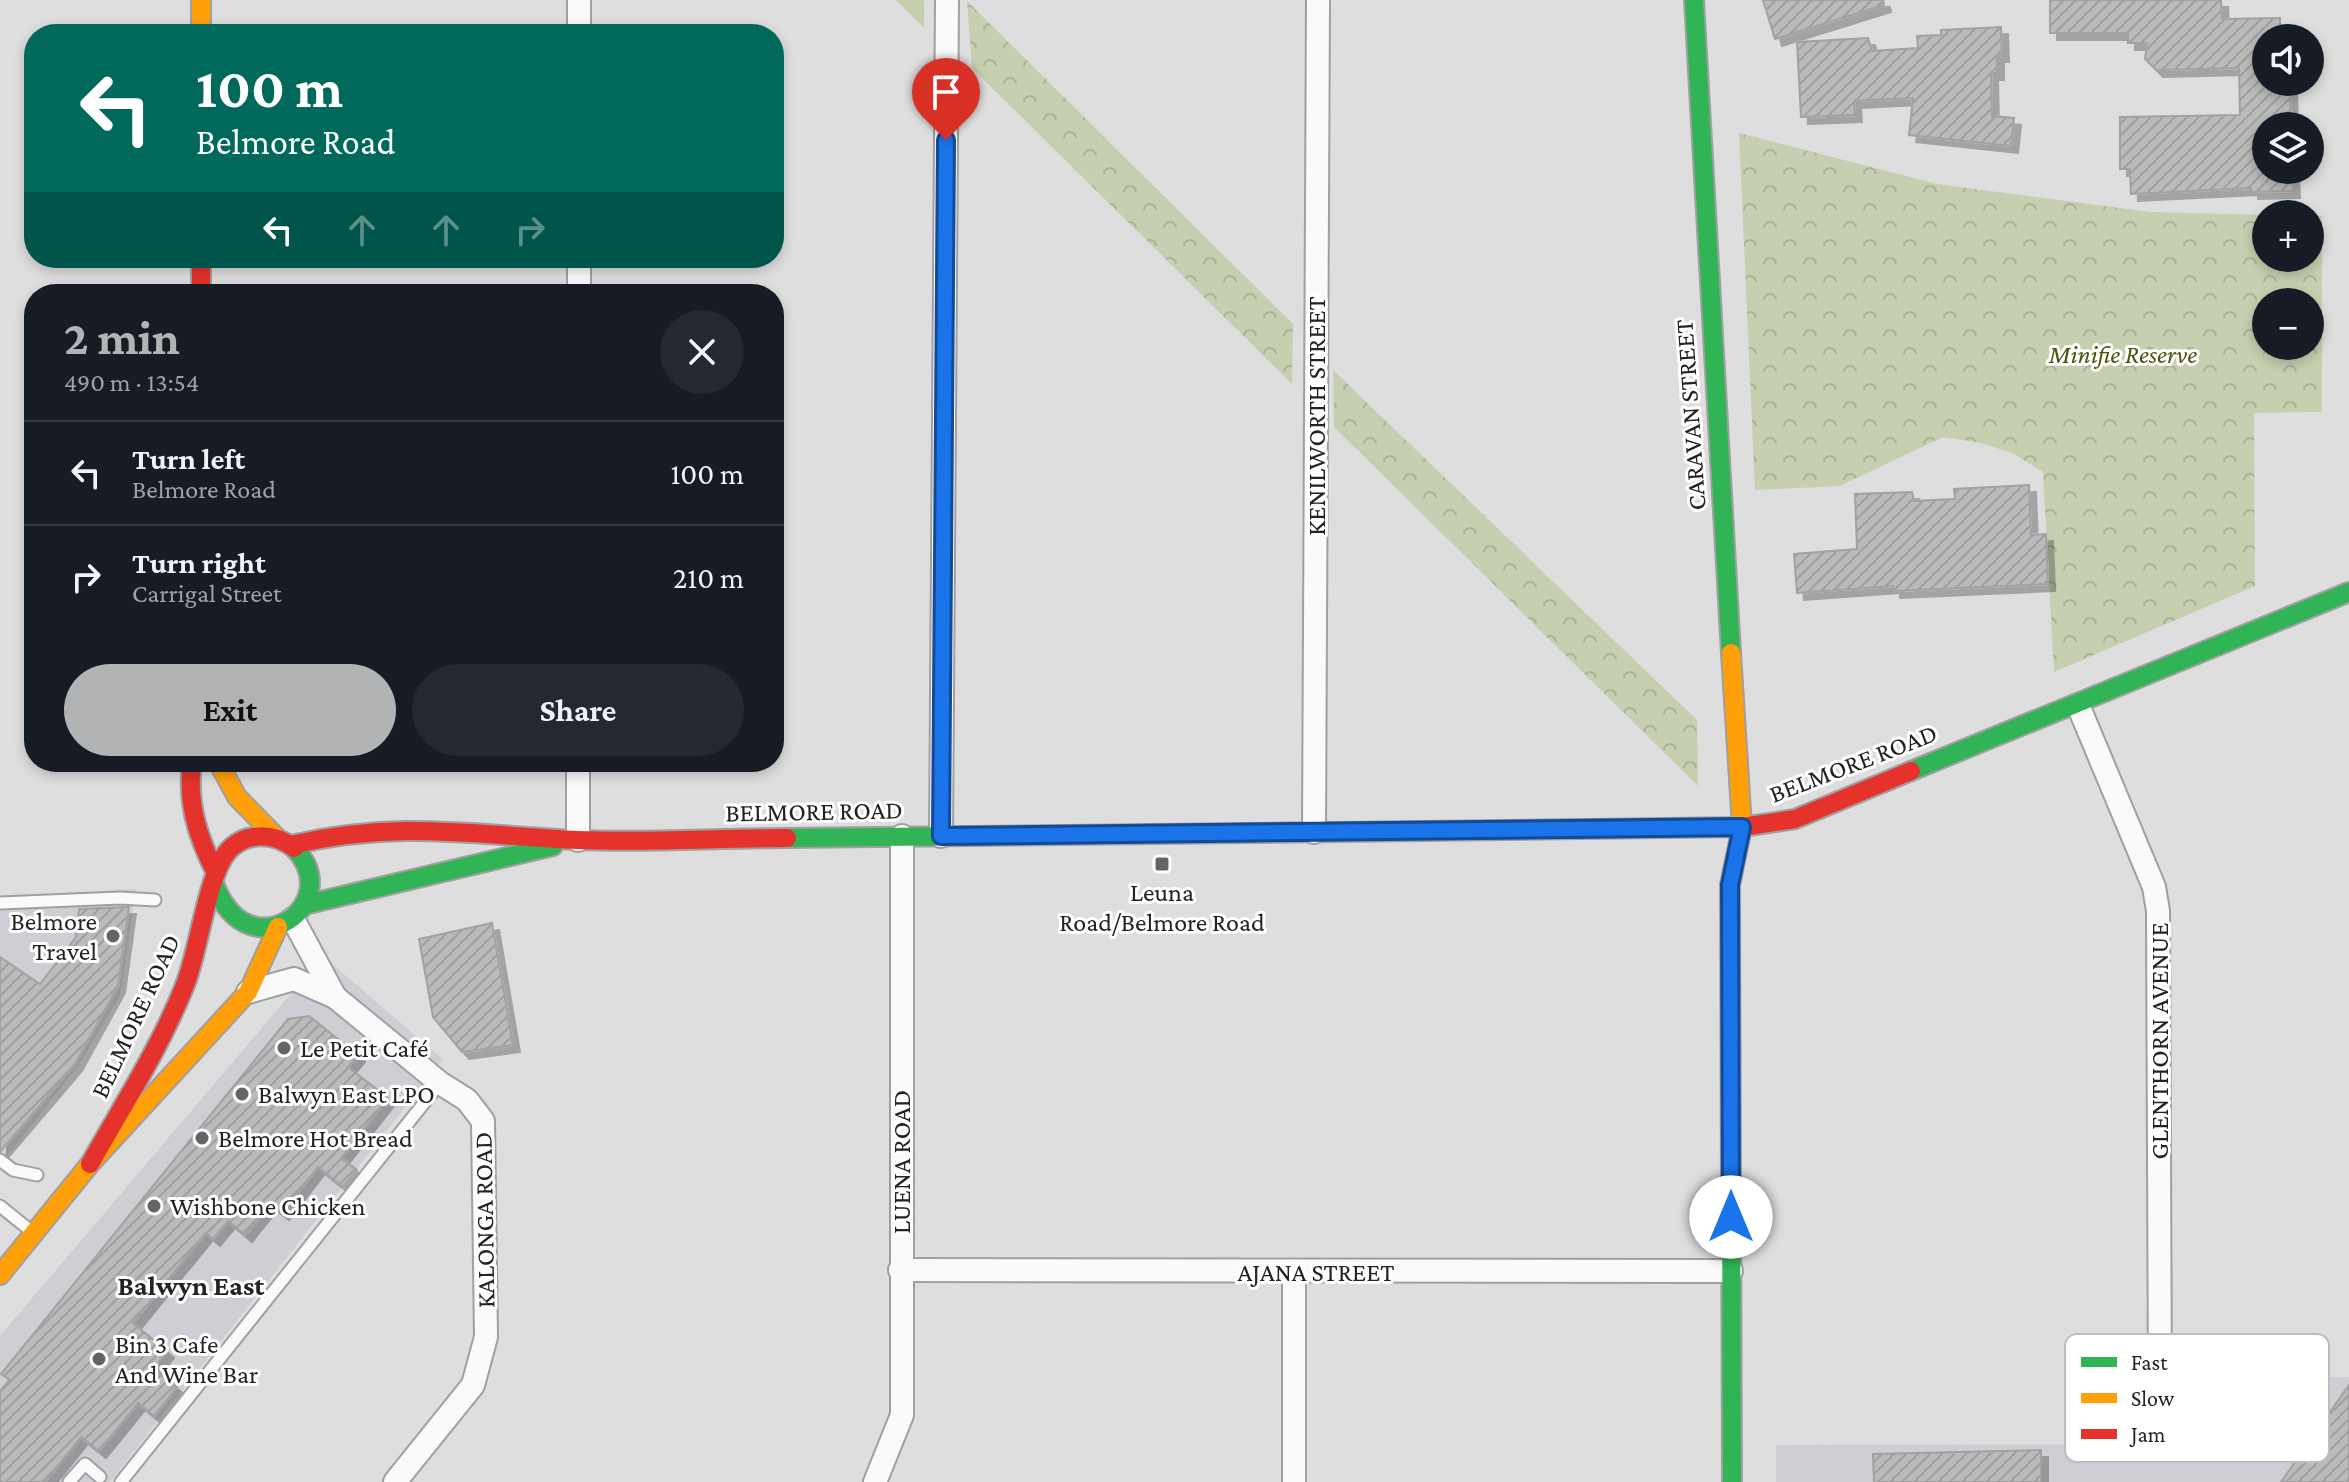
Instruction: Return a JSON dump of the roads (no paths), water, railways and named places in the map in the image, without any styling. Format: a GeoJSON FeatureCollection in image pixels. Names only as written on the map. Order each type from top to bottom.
{"type":"FeatureCollection","features":[{"type":"Feature","properties":{"kind":"main road"},"geometry":{"type":"LineString","coordinates":[[201,0],[201,24]]}},
{"type":"Feature","properties":{"kind":"main road","name":"CARAVAN STREET"},"geometry":{"type":"LineString","coordinates":[[1694,0],[1742,827],[1730,885],[1732,1482]]}},
{"type":"Feature","properties":{"kind":"main road","name":"BELMORE ROAD"},"geometry":{"type":"LineString","coordinates":[[284,841],[360,829],[447,827],[578,840],[1742,827],[1795,819],[2349,592]]}},
{"type":"Feature","properties":{"kind":"main road"},"geometry":{"type":"LineString","coordinates":[[191,772],[188,792],[192,822],[216,879]]}},
{"type":"Feature","properties":{"kind":"main road"},"geometry":{"type":"LineString","coordinates":[[223,772],[237,797],[284,841]]}},
{"type":"Feature","properties":{"kind":"main road","name":"BELMORE ROAD"},"geometry":{"type":"LineString","coordinates":[[0,1275],[90,1164],[248,992],[292,917],[309,873],[303,857],[284,841],[263,835],[239,842],[228,850],[216,879],[195,959],[148,1059],[90,1164]]}},
{"type":"Feature","properties":{"kind":"main road","name":"BELMORE ROAD"},"geometry":{"type":"LineString","coordinates":[[216,879],[222,906],[236,922],[257,929],[578,840]]}},
{"type":"Feature","properties":{"kind":"street"},"geometry":{"type":"LineString","coordinates":[[579,0],[579,24]]}},
{"type":"Feature","properties":{"kind":"street"},"geometry":{"type":"LineString","coordinates":[[941,836],[947,0]]}},
{"type":"Feature","properties":{"kind":"street","name":"KENILWORTH STREET"},"geometry":{"type":"LineString","coordinates":[[1314,832],[1318,0]]}},
{"type":"Feature","properties":{"kind":"street","name":"GLENTHORN AVENUE"},"geometry":{"type":"LineString","coordinates":[[2078,705],[2154,887],[2158,911],[2160,1334]]}},
{"type":"Feature","properties":{"kind":"street"},"geometry":{"type":"LineString","coordinates":[[578,772],[578,840]]}},
{"type":"Feature","properties":{"kind":"street","name":"LUENA ROAD"},"geometry":{"type":"LineString","coordinates":[[875,1482],[902,1415],[902,836]]}},
{"type":"Feature","properties":{"kind":"street","name":"KALONGA ROAD"},"geometry":{"type":"LineString","coordinates":[[292,917],[335,997]]}},
{"type":"Feature","properties":{"kind":"street","name":"KALONGA ROAD"},"geometry":{"type":"LineString","coordinates":[[248,992],[294,979],[335,997],[440,1083],[467,1100],[483,1121],[486,1337],[473,1385],[395,1482]]}},
{"type":"Feature","properties":{"kind":"street","name":"AJANA STREET"},"geometry":{"type":"LineString","coordinates":[[900,1270],[1731,1271]]}},
{"type":"Feature","properties":{"kind":"street"},"geometry":{"type":"LineString","coordinates":[[1294,1272],[1294,1482]]}},
{"type":"Feature","properties":{"kind":"lane"},"geometry":{"type":"LineString","coordinates":[[0,903],[120,898],[155,900]]}},
{"type":"Feature","properties":{"kind":"lane"},"geometry":{"type":"LineString","coordinates":[[121,1482],[440,1083]]}},
{"type":"Feature","properties":{"kind":"lane"},"geometry":{"type":"LineString","coordinates":[[0,1160],[13,1170],[37,1175]]}},
{"type":"Feature","properties":{"kind":"lane"},"geometry":{"type":"LineString","coordinates":[[0,1206],[34,1233]]}},
{"type":"Feature","properties":{"kind":"lane"},"geometry":{"type":"LineString","coordinates":[[69,1482],[85,1464],[100,1477]]}},
{"type":"Feature","properties":{"kind":"place","name":"Leuna Road/Belmore Road"},"geometry":{"type":"Point","coordinates":[1162,864]}},
{"type":"Feature","properties":{"kind":"place","name":"Belmore Travel"},"geometry":{"type":"Point","coordinates":[113,936]}},
{"type":"Feature","properties":{"kind":"place","name":"Le Petit Café"},"geometry":{"type":"Point","coordinates":[284,1048]}},
{"type":"Feature","properties":{"kind":"place","name":"Balwyn East LPO"},"geometry":{"type":"Point","coordinates":[242,1094]}},
{"type":"Feature","properties":{"kind":"place","name":"Belmore Hot Bread"},"geometry":{"type":"Point","coordinates":[202,1138]}},
{"type":"Feature","properties":{"kind":"place","name":"Wishbone Chicken"},"geometry":{"type":"Point","coordinates":[154,1206]}},
{"type":"Feature","properties":{"kind":"place","name":"Bin 3 Cafe And Wine Bar"},"geometry":{"type":"Point","coordinates":[99,1359]}},
{"type":"Feature","properties":{"kind":"district","name":"Balwyn East"},"geometry":{"type":"Point","coordinates":[191,1285]}},
{"type":"Feature","properties":{"kind":"park label","name":"Minifie Reserve"},"geometry":{"type":"Point","coordinates":[2123,354]}}]}
